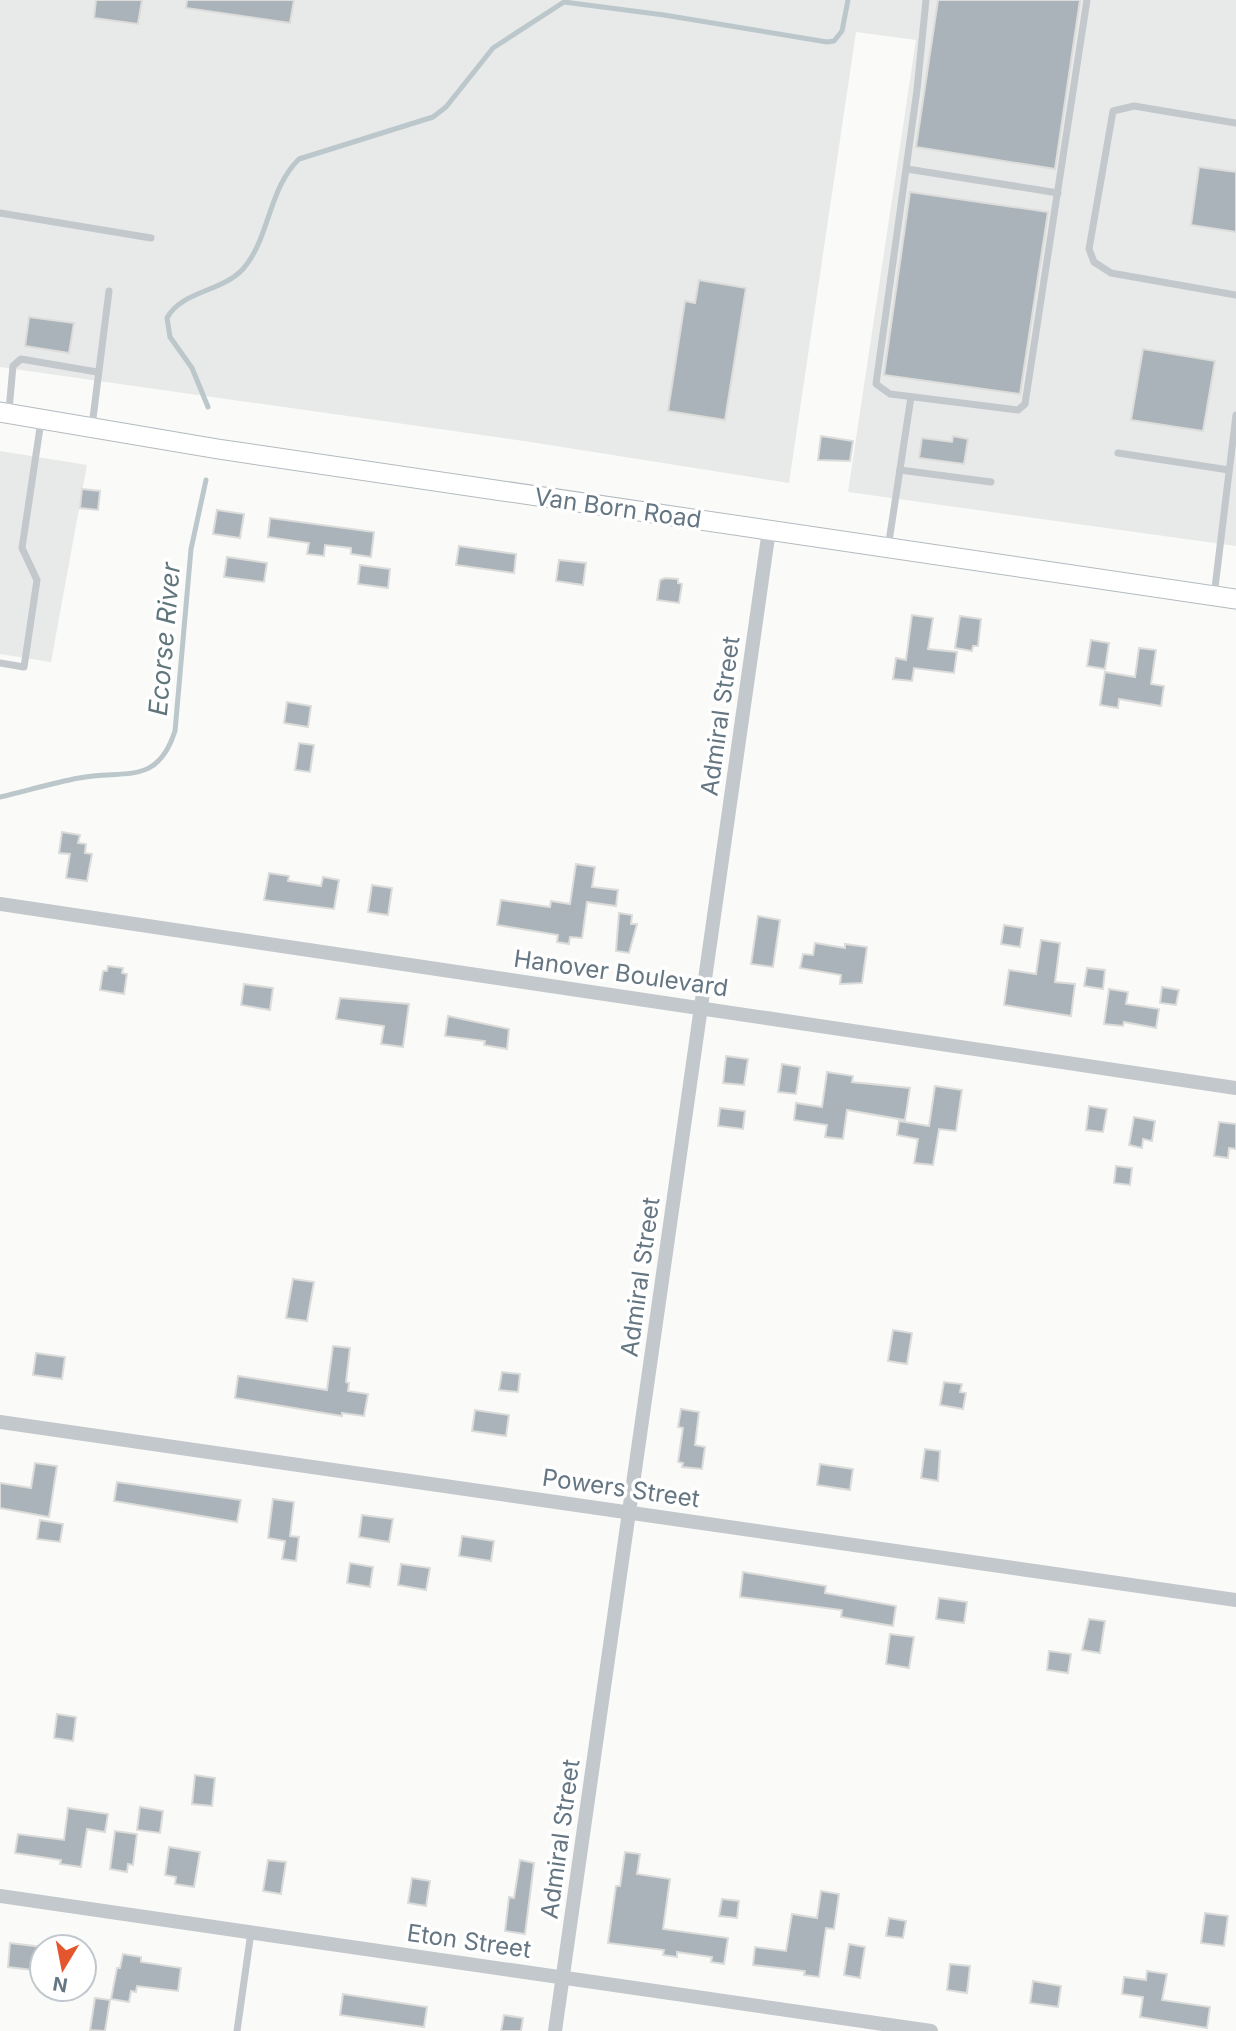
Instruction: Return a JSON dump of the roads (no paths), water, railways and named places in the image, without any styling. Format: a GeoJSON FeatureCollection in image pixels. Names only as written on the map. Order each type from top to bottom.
{"type":"FeatureCollection","features":[{"type":"Feature","properties":{"kind":"main road","name":"Van Born Road"},"geometry":{"type":"LineString","coordinates":[[4,413],[1236,599]]}},
{"type":"Feature","properties":{"kind":"street","name":"Admiral Street"},"geometry":{"type":"LineString","coordinates":[[555,2031],[769,530]]}},
{"type":"Feature","properties":{"kind":"street","name":"Hanover Boulevard"},"geometry":{"type":"LineString","coordinates":[[0,904],[1236,1088]]}},
{"type":"Feature","properties":{"kind":"street","name":"Powers Street"},"geometry":{"type":"LineString","coordinates":[[0,1422],[1236,1600]]}},
{"type":"Feature","properties":{"kind":"street","name":"Eton Street"},"geometry":{"type":"LineString","coordinates":[[0,1896],[930,2031]]}},
{"type":"Feature","properties":{"kind":"lane"},"geometry":{"type":"LineString","coordinates":[[926,0],[907,169],[876,384],[890,394],[1018,410],[1026,404],[1087,0]]}},
{"type":"Feature","properties":{"kind":"lane"},"geometry":{"type":"LineString","coordinates":[[1236,123],[1134,106],[1113,111],[1089,249],[1094,262],[1111,273],[1236,295]]}},
{"type":"Feature","properties":{"kind":"lane"},"geometry":{"type":"LineString","coordinates":[[907,169],[1058,193]]}},
{"type":"Feature","properties":{"kind":"lane"},"geometry":{"type":"LineString","coordinates":[[0,213],[151,238]]}},
{"type":"Feature","properties":{"kind":"lane"},"geometry":{"type":"LineString","coordinates":[[92,428],[109,291]]}},
{"type":"Feature","properties":{"kind":"lane"},"geometry":{"type":"LineString","coordinates":[[4,413],[13,366],[21,359],[97,372]]}},
{"type":"Feature","properties":{"kind":"lane"},"geometry":{"type":"LineString","coordinates":[[888,548],[911,397]]}},
{"type":"Feature","properties":{"kind":"lane"},"geometry":{"type":"LineString","coordinates":[[1214,596],[1236,415]]}},
{"type":"Feature","properties":{"kind":"lane"},"geometry":{"type":"LineString","coordinates":[[0,663],[24,667],[37,580],[22,548],[41,420]]}},
{"type":"Feature","properties":{"kind":"lane"},"geometry":{"type":"LineString","coordinates":[[1118,453],[1229,470]]}},
{"type":"Feature","properties":{"kind":"lane"},"geometry":{"type":"LineString","coordinates":[[900,470],[991,482]]}},
{"type":"Feature","properties":{"kind":"lane"},"geometry":{"type":"LineString","coordinates":[[237,2031],[251,1933]]}},
{"type":"Feature","properties":{"kind":"waterway","name":"Ecorse River"},"geometry":{"type":"LineString","coordinates":[[208,407],[192,368],[170,337],[167,318],[182,302],[224,283],[243,269],[259,243],[281,184],[299,159],[433,117],[446,107],[493,48],[564,2],[664,15],[827,42],[834,41],[842,31],[848,0]]}},
{"type":"Feature","properties":{"kind":"waterway","name":"Ecorse River"},"geometry":{"type":"LineString","coordinates":[[0,797],[79,778],[137,772],[159,761],[168,749],[175,731],[191,549],[206,480]]}}]}
